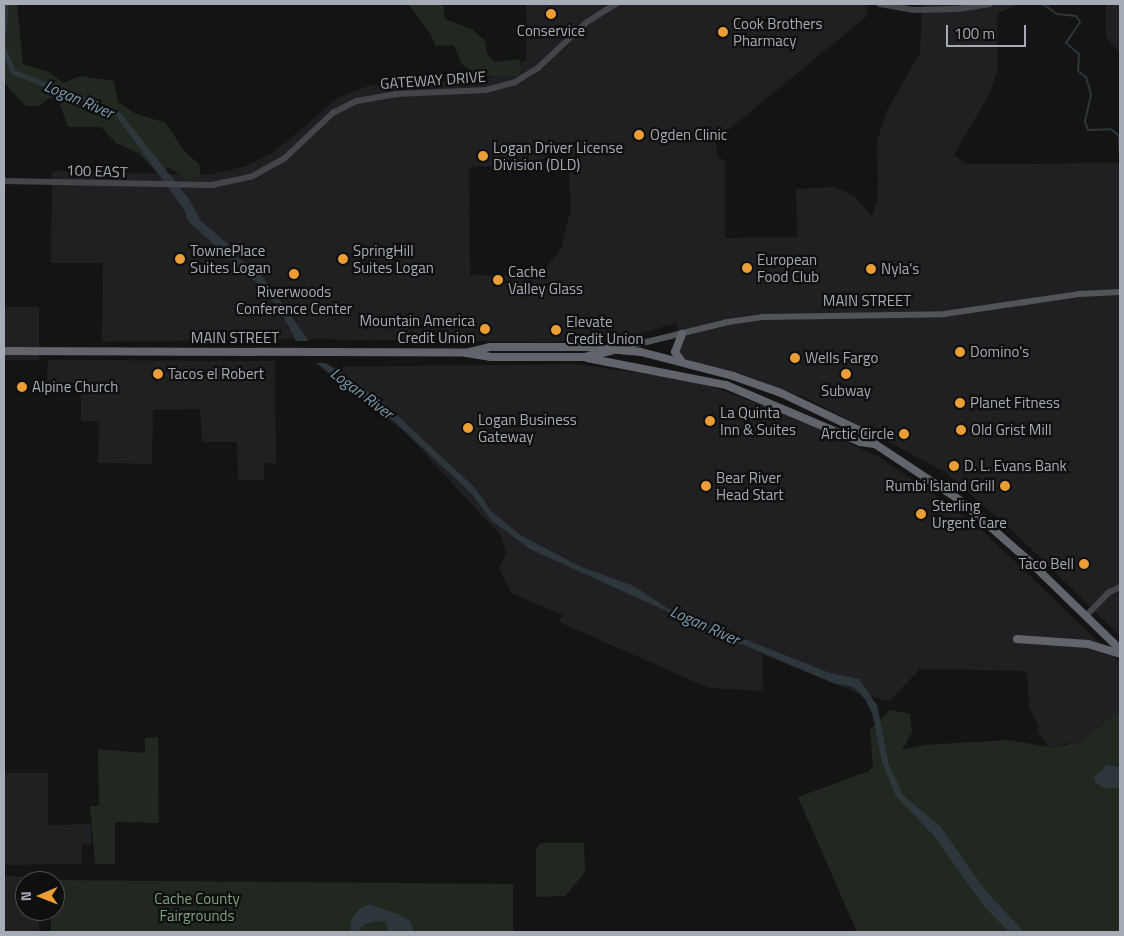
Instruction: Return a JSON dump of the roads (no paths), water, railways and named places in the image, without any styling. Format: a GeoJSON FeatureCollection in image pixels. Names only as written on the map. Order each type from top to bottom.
{"type":"FeatureCollection","features":[{"type":"Feature","properties":{"kind":"highway"},"geometry":{"type":"LineString","coordinates":[[682,334],[675,352],[682,362]]}},
{"type":"Feature","properties":{"kind":"highway","name":"MAIN STREET"},"geometry":{"type":"LineString","coordinates":[[466,352],[490,347],[617,349]]}},
{"type":"Feature","properties":{"kind":"highway"},"geometry":{"type":"LineString","coordinates":[[617,349],[682,362],[781,393],[862,432],[875,444],[961,501],[1016,548],[1120,649]]}},
{"type":"Feature","properties":{"kind":"highway","name":"MAIN STREET"},"geometry":{"type":"LineString","coordinates":[[4,351],[466,352],[490,357],[585,357],[617,349]]}},
{"type":"Feature","properties":{"kind":"highway"},"geometry":{"type":"LineString","coordinates":[[585,357],[726,385],[860,442],[875,444]]}},
{"type":"Feature","properties":{"kind":"highway"},"geometry":{"type":"LineString","coordinates":[[1017,639],[1088,644],[1120,654]]}},
{"type":"Feature","properties":{"kind":"main road","name":"GATEWAY DRIVE"},"geometry":{"type":"LineString","coordinates":[[190,185],[230,182],[272,167],[333,113],[357,101],[396,94],[486,90],[515,82],[544,63],[587,22],[616,4]]}},
{"type":"Feature","properties":{"kind":"main road"},"geometry":{"type":"LineString","coordinates":[[880,4],[915,10],[958,9],[990,4]]}},
{"type":"Feature","properties":{"kind":"main road","name":"100 EAST"},"geometry":{"type":"LineString","coordinates":[[4,181],[190,185]]}},
{"type":"Feature","properties":{"kind":"main road","name":"MAIN STREET"},"geometry":{"type":"LineString","coordinates":[[617,349],[728,322],[763,318],[944,314],[1079,294],[1120,292]]}},
{"type":"Feature","properties":{"kind":"main road"},"geometry":{"type":"LineString","coordinates":[[1086,616],[1108,593],[1120,587]]}},
{"type":"Feature","properties":{"kind":"water","name":"Logan River"},"geometry":{"type":"Polygon","coordinates":[[[4,4],[9,4],[5,45],[15,70],[119,111],[189,199],[201,221],[228,244],[234,255],[258,271],[309,341],[296,341],[280,310],[260,286],[188,221],[184,209],[116,116],[11,74],[4,57],[4,4]]]}},
{"type":"Feature","properties":{"kind":"water","name":"Logan River"},"geometry":{"type":"Polygon","coordinates":[[[316,363],[326,363],[384,403],[475,488],[492,512],[522,536],[581,567],[634,586],[667,608],[830,673],[859,679],[877,705],[889,765],[903,795],[940,826],[985,890],[1024,932],[1009,932],[983,905],[934,836],[896,796],[882,762],[873,716],[865,699],[853,687],[833,683],[697,625],[530,549],[492,521],[472,494],[395,422],[316,363]]]}},
{"type":"Feature","properties":{"kind":"water"},"geometry":{"type":"Polygon","coordinates":[[[1107,765],[1120,767],[1119,788],[1104,788],[1095,782],[1094,777],[1107,765]]]}},
{"type":"Feature","properties":{"kind":"water"},"geometry":{"type":"Polygon","coordinates":[[[370,904],[400,915],[411,922],[414,932],[384,932],[388,929],[386,922],[377,921],[365,924],[360,928],[362,932],[351,932],[350,922],[358,910],[370,904]]]}},
{"type":"Feature","properties":{"kind":"waterway"},"geometry":{"type":"LineString","coordinates":[[1043,4],[1057,14],[1076,16],[1080,22],[1066,43],[1079,54],[1078,71],[1086,77],[1091,95],[1085,122],[1088,130],[1111,129],[1119,136],[1120,158]]}},
{"type":"Feature","properties":{"kind":"place","name":"Conservice"},"geometry":{"type":"Point","coordinates":[551,14]}},
{"type":"Feature","properties":{"kind":"place","name":"Cook Brothers Pharmacy"},"geometry":{"type":"Point","coordinates":[723,32]}},
{"type":"Feature","properties":{"kind":"place","name":"Ogden Clinic"},"geometry":{"type":"Point","coordinates":[639,135]}},
{"type":"Feature","properties":{"kind":"place","name":"Logan Driver License Division (DLD)"},"geometry":{"type":"Point","coordinates":[483,156]}},
{"type":"Feature","properties":{"kind":"place","name":"TownePlace Suites Logan"},"geometry":{"type":"Point","coordinates":[180,259]}},
{"type":"Feature","properties":{"kind":"place","name":"SpringHill Suites Logan"},"geometry":{"type":"Point","coordinates":[343,259]}},
{"type":"Feature","properties":{"kind":"place","name":"European Food Club"},"geometry":{"type":"Point","coordinates":[747,268]}},
{"type":"Feature","properties":{"kind":"place","name":"Nyla's"},"geometry":{"type":"Point","coordinates":[871,269]}},
{"type":"Feature","properties":{"kind":"place","name":"Riverwoods Conference Center"},"geometry":{"type":"Point","coordinates":[294,274]}},
{"type":"Feature","properties":{"kind":"place","name":"Cache Valley Glass"},"geometry":{"type":"Point","coordinates":[498,280]}},
{"type":"Feature","properties":{"kind":"place","name":"Mountain America Credit Union"},"geometry":{"type":"Point","coordinates":[485,329]}},
{"type":"Feature","properties":{"kind":"place","name":"Elevate Credit Union"},"geometry":{"type":"Point","coordinates":[556,330]}},
{"type":"Feature","properties":{"kind":"place","name":"Domino's"},"geometry":{"type":"Point","coordinates":[960,352]}},
{"type":"Feature","properties":{"kind":"place","name":"Wells Fargo"},"geometry":{"type":"Point","coordinates":[795,358]}},
{"type":"Feature","properties":{"kind":"place","name":"Tacos el Robert"},"geometry":{"type":"Point","coordinates":[158,374]}},
{"type":"Feature","properties":{"kind":"place","name":"Subway"},"geometry":{"type":"Point","coordinates":[846,374]}},
{"type":"Feature","properties":{"kind":"place","name":"Alpine Church"},"geometry":{"type":"Point","coordinates":[22,387]}},
{"type":"Feature","properties":{"kind":"place","name":"Planet Fitness"},"geometry":{"type":"Point","coordinates":[960,403]}},
{"type":"Feature","properties":{"kind":"place","name":"La Quinta Inn & Suites"},"geometry":{"type":"Point","coordinates":[710,421]}},
{"type":"Feature","properties":{"kind":"place","name":"Logan Business Gateway"},"geometry":{"type":"Point","coordinates":[468,428]}},
{"type":"Feature","properties":{"kind":"place","name":"Old Grist Mill"},"geometry":{"type":"Point","coordinates":[961,430]}},
{"type":"Feature","properties":{"kind":"place","name":"Arctic Circle"},"geometry":{"type":"Point","coordinates":[904,434]}},
{"type":"Feature","properties":{"kind":"place","name":"D. L. Evans Bank"},"geometry":{"type":"Point","coordinates":[954,466]}},
{"type":"Feature","properties":{"kind":"place","name":"Bear River Head Start"},"geometry":{"type":"Point","coordinates":[706,486]}},
{"type":"Feature","properties":{"kind":"place","name":"Rumbi Island Grill"},"geometry":{"type":"Point","coordinates":[1005,486]}},
{"type":"Feature","properties":{"kind":"place","name":"Sterling Urgent Care"},"geometry":{"type":"Point","coordinates":[921,514]}},
{"type":"Feature","properties":{"kind":"place","name":"Taco Bell"},"geometry":{"type":"Point","coordinates":[1084,564]}},
{"type":"Feature","properties":{"kind":"park label","name":"Cache County Fairgrounds"},"geometry":{"type":"Point","coordinates":[197,906]}}]}
